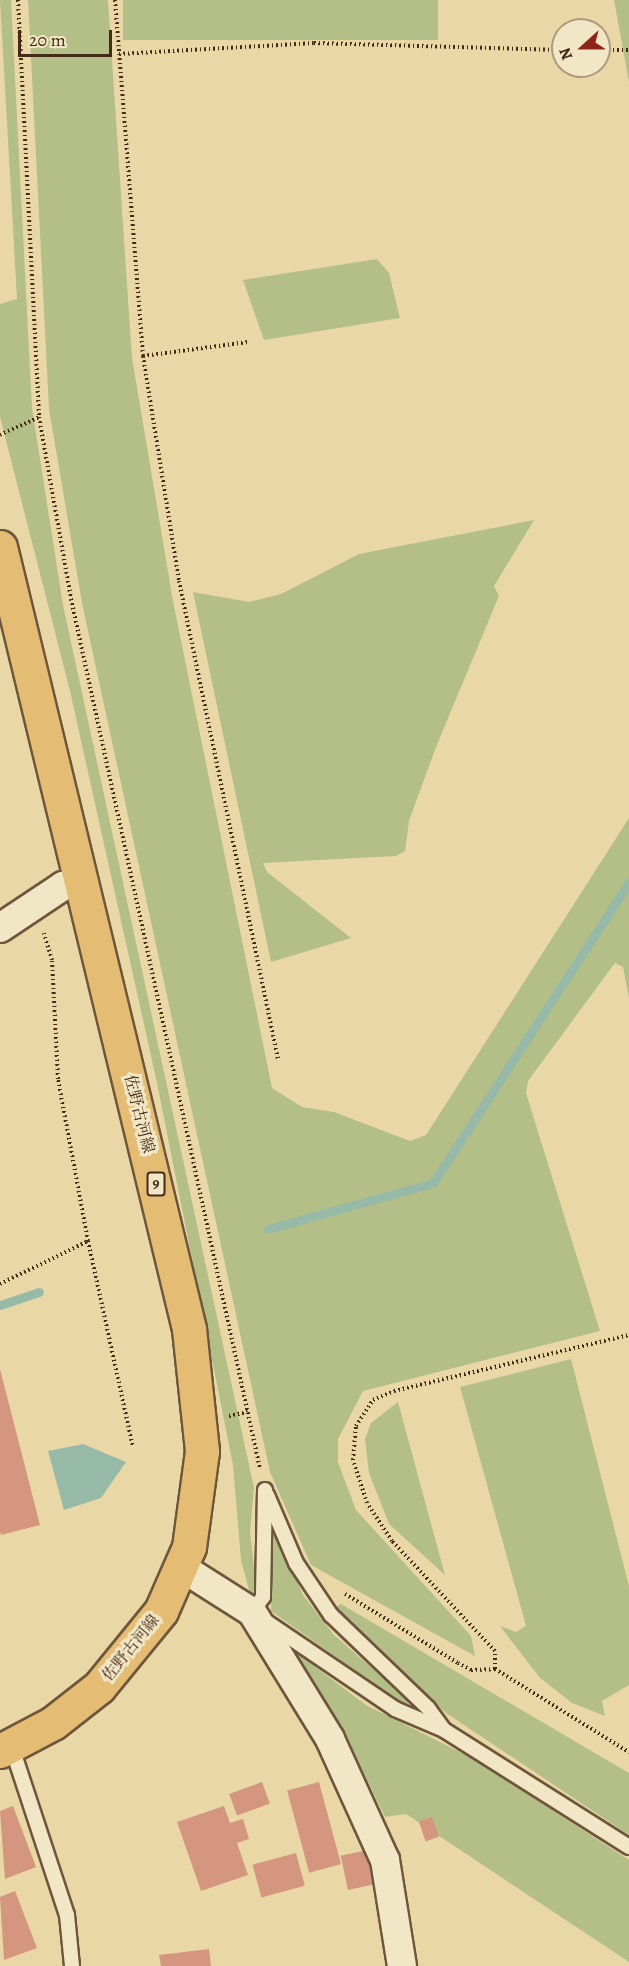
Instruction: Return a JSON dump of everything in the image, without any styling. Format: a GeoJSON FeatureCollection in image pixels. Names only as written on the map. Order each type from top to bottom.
{"type":"FeatureCollection","features":[{"type":"Feature","properties":{"kind":"main road","name":"佐野古河線"},"geometry":{"type":"LineString","coordinates":[[0,547],[83,881],[189,1329],[202,1451],[198,1502],[181,1567],[139,1644],[99,1687],[53,1724],[6,1748]]}},
{"type":"Feature","properties":{"kind":"street"},"geometry":{"type":"LineString","coordinates":[[0,928],[63,886],[83,881]]}},
{"type":"Feature","properties":{"kind":"street"},"geometry":{"type":"LineString","coordinates":[[181,1567],[252,1612],[330,1739],[366,1811],[385,1860],[402,1966]]}},
{"type":"Feature","properties":{"kind":"lane"},"geometry":{"type":"LineString","coordinates":[[265,1490],[296,1563],[331,1615],[429,1708],[444,1730]]}},
{"type":"Feature","properties":{"kind":"lane"},"geometry":{"type":"LineString","coordinates":[[265,1490],[263,1597],[252,1612],[395,1709],[444,1730],[629,1847]]}},
{"type":"Feature","properties":{"kind":"lane"},"geometry":{"type":"LineString","coordinates":[[6,1748],[67,1915],[72,1966]]}},
{"type":"Feature","properties":{"kind":"path"},"geometry":{"type":"LineString","coordinates":[[18,0],[39,417],[71,598],[265,1490]]}},
{"type":"Feature","properties":{"kind":"path"},"geometry":{"type":"LineString","coordinates":[[115,0],[143,356],[179,581],[278,1059]]}},
{"type":"Feature","properties":{"kind":"path"},"geometry":{"type":"LineString","coordinates":[[119,54],[314,43],[551,50]]}},
{"type":"Feature","properties":{"kind":"path"},"geometry":{"type":"LineString","coordinates":[[611,50],[629,50]]}},
{"type":"Feature","properties":{"kind":"path"},"geometry":{"type":"LineString","coordinates":[[143,356],[248,342]]}},
{"type":"Feature","properties":{"kind":"path"},"geometry":{"type":"LineString","coordinates":[[0,435],[39,417]]}},
{"type":"Feature","properties":{"kind":"path"},"geometry":{"type":"LineString","coordinates":[[33,908],[52,960],[58,1079],[88,1241],[134,1447]]}},
{"type":"Feature","properties":{"kind":"path"},"geometry":{"type":"LineString","coordinates":[[0,1284],[88,1241]]}},
{"type":"Feature","properties":{"kind":"path"},"geometry":{"type":"LineString","coordinates":[[495,1669],[495,1651],[392,1540],[367,1503],[353,1460],[356,1426],[373,1400],[394,1391],[629,1335]]}},
{"type":"Feature","properties":{"kind":"path"},"geometry":{"type":"LineString","coordinates":[[314,1591],[340,1590],[471,1670],[495,1669],[629,1752]]}},
{"type":"Feature","properties":{"kind":"green space"},"geometry":{"type":"Polygon","coordinates":[[[0,0],[11,0],[32,408],[63,605],[254,1488],[250,1532],[257,1595],[250,1594],[241,1560],[233,1465],[157,1083],[70,691],[0,417],[0,304],[17,299],[0,0]]]}},
{"type":"Feature","properties":{"kind":"green space"},"geometry":{"type":"Polygon","coordinates":[[[28,0],[108,0],[132,358],[173,601],[272,1088],[302,1107],[334,1112],[410,1141],[426,1135],[629,818],[629,998],[623,967],[615,963],[528,1081],[526,1093],[600,1331],[363,1391],[338,1439],[338,1462],[356,1510],[471,1636],[475,1656],[311,1565],[270,1472],[82,603],[49,409],[28,0]]]}},
{"type":"Feature","properties":{"kind":"green space"},"geometry":{"type":"Polygon","coordinates":[[[123,0],[438,0],[438,40],[123,40],[123,0]]]}},
{"type":"Feature","properties":{"kind":"green space"},"geometry":{"type":"Polygon","coordinates":[[[614,0],[629,0],[629,82],[614,0]]]}},
{"type":"Feature","properties":{"kind":"green space"},"geometry":{"type":"Polygon","coordinates":[[[377,259],[389,273],[400,318],[264,340],[243,280],[377,259]]]}},
{"type":"Feature","properties":{"kind":"green space"},"geometry":{"type":"Polygon","coordinates":[[[534,520],[494,586],[499,596],[436,747],[409,821],[405,851],[396,856],[263,863],[267,872],[351,938],[271,962],[193,592],[249,602],[281,594],[359,554],[534,520]]]}},
{"type":"Feature","properties":{"kind":"green space"},"geometry":{"type":"Polygon","coordinates":[[[571,1359],[629,1586],[629,1685],[602,1701],[605,1716],[572,1703],[540,1678],[500,1626],[516,1632],[526,1626],[460,1387],[571,1359]]]}},
{"type":"Feature","properties":{"kind":"green space"},"geometry":{"type":"Polygon","coordinates":[[[398,1402],[445,1575],[389,1524],[369,1473],[365,1439],[371,1423],[398,1402]]]}},
{"type":"Feature","properties":{"kind":"green space"},"geometry":{"type":"Polygon","coordinates":[[[273,1527],[303,1595],[334,1635],[411,1702],[404,1705],[271,1611],[273,1527]]]}},
{"type":"Feature","properties":{"kind":"green space"},"geometry":{"type":"Polygon","coordinates":[[[341,1604],[629,1773],[629,1835],[446,1713],[362,1635],[336,1607],[341,1604]]]}},
{"type":"Feature","properties":{"kind":"green space"},"geometry":{"type":"Polygon","coordinates":[[[277,1638],[366,1705],[472,1758],[629,1860],[629,1962],[406,1814],[385,1817],[352,1749],[277,1638]]]}},
{"type":"Feature","properties":{"kind":"shaded area"},"geometry":{"type":"Polygon","coordinates":[[[83,1444],[126,1462],[101,1498],[64,1510],[48,1451],[83,1444]]]}},
{"type":"Feature","properties":{"kind":"building"},"geometry":{"type":"Polygon","coordinates":[[[0,1369],[40,1525],[1,1535],[0,1532],[0,1369]]]}},
{"type":"Feature","properties":{"kind":"building"},"geometry":{"type":"Polygon","coordinates":[[[262,1782],[270,1804],[237,1816],[229,1794],[262,1782]]]}},
{"type":"Feature","properties":{"kind":"building"},"geometry":{"type":"Polygon","coordinates":[[[319,1782],[341,1864],[309,1873],[287,1791],[319,1782]]]}},
{"type":"Feature","properties":{"kind":"building"},"geometry":{"type":"Polygon","coordinates":[[[13,1806],[36,1867],[5,1879],[0,1811],[13,1806]]]}},
{"type":"Feature","properties":{"kind":"building"},"geometry":{"type":"Polygon","coordinates":[[[224,1806],[230,1823],[243,1819],[249,1839],[237,1843],[248,1875],[201,1891],[177,1822],[224,1806]]]}},
{"type":"Feature","properties":{"kind":"building"},"geometry":{"type":"Polygon","coordinates":[[[432,1817],[439,1837],[426,1841],[419,1822],[432,1817]]]}},
{"type":"Feature","properties":{"kind":"building"},"geometry":{"type":"Polygon","coordinates":[[[372,1849],[379,1883],[348,1890],[341,1856],[372,1849]]]}},
{"type":"Feature","properties":{"kind":"building"},"geometry":{"type":"Polygon","coordinates":[[[296,1853],[305,1886],[261,1897],[253,1865],[296,1853]]]}},
{"type":"Feature","properties":{"kind":"building"},"geometry":{"type":"Polygon","coordinates":[[[15,1891],[37,1948],[4,1960],[0,1897],[15,1891]]]}},
{"type":"Feature","properties":{"kind":"building"},"geometry":{"type":"Polygon","coordinates":[[[209,1949],[211,1966],[161,1966],[159,1955],[209,1949]]]}},
{"type":"Feature","properties":{"kind":"waterway"},"geometry":{"type":"LineString","coordinates":[[268,1229],[433,1183],[629,882]]}},
{"type":"Feature","properties":{"kind":"waterway"},"geometry":{"type":"LineString","coordinates":[[0,1305],[39,1292]]}}]}
